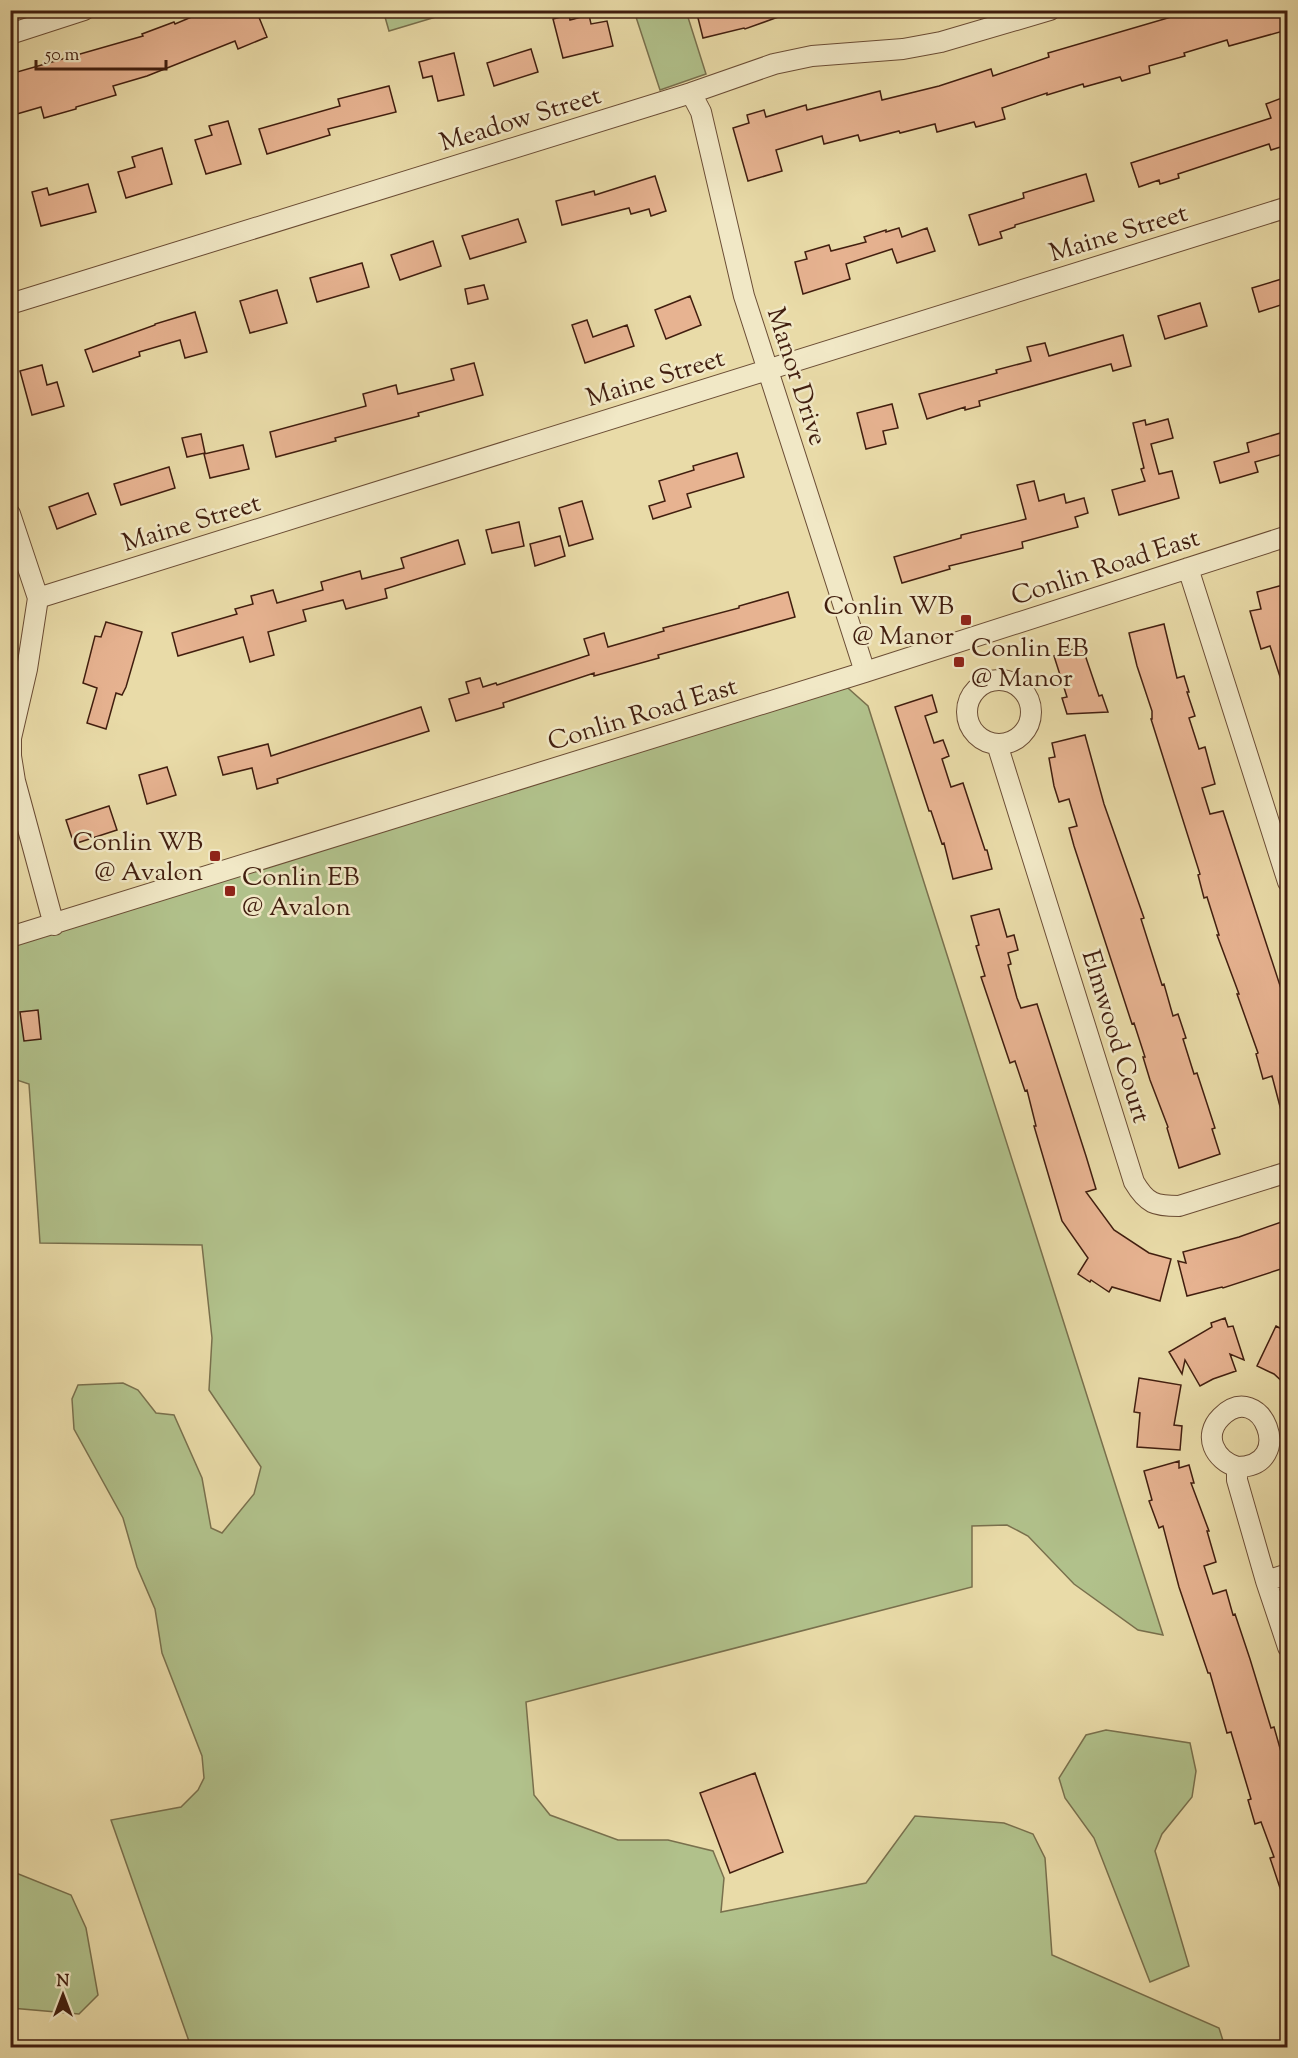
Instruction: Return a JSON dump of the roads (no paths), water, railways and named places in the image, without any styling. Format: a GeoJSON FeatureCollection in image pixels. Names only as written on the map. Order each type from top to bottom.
{"type":"FeatureCollection","features":[{"type":"Feature","properties":{"kind":"street"},"geometry":{"type":"LineString","coordinates":[[10,34],[84,10]]}},
{"type":"Feature","properties":{"kind":"street","name":"Meadow Street"},"geometry":{"type":"LineString","coordinates":[[10,304],[691,93],[774,64],[812,56],[903,49],[941,42],[1050,10]]}},
{"type":"Feature","properties":{"kind":"street","name":"Manor Drive"},"geometry":{"type":"LineString","coordinates":[[691,93],[701,112],[744,296],[865,672]]}},
{"type":"Feature","properties":{"kind":"street","name":"Maine Street"},"geometry":{"type":"LineString","coordinates":[[38,598],[1287,207]]}},
{"type":"Feature","properties":{"kind":"street"},"geometry":{"type":"LineString","coordinates":[[10,514],[38,598],[27,669],[11,738],[11,756],[15,781],[54,925]]}},
{"type":"Feature","properties":{"kind":"street","name":"Conlin Road East"},"geometry":{"type":"LineString","coordinates":[[10,937],[865,672],[1287,536]]}},
{"type":"Feature","properties":{"kind":"street"},"geometry":{"type":"LineString","coordinates":[[1188,568],[1287,882]]}},
{"type":"Feature","properties":{"kind":"street","name":"Elmwood Court"},"geometry":{"type":"LineString","coordinates":[[998,744],[1130,1171],[1140,1192],[1148,1201],[1161,1206],[1179,1206],[1287,1172]]}},
{"type":"Feature","properties":{"kind":"street"},"geometry":{"type":"LineString","coordinates":[[1237,1467],[1237,1480],[1287,1647]]}},
{"type":"Feature","properties":{"kind":"street"},"geometry":{"type":"LineString","coordinates":[[1266,1581],[1287,1574]]}},
{"type":"Feature","properties":{"kind":"place","name":"Conlin WB @ Manor"},"geometry":{"type":"Point","coordinates":[966,620]}},
{"type":"Feature","properties":{"kind":"place","name":"Conlin EB @ Manor"},"geometry":{"type":"Point","coordinates":[959,662]}},
{"type":"Feature","properties":{"kind":"place","name":"Conlin WB @ Avalon"},"geometry":{"type":"Point","coordinates":[215,856]}},
{"type":"Feature","properties":{"kind":"place","name":"Conlin EB @ Avalon"},"geometry":{"type":"Point","coordinates":[230,891]}}]}
